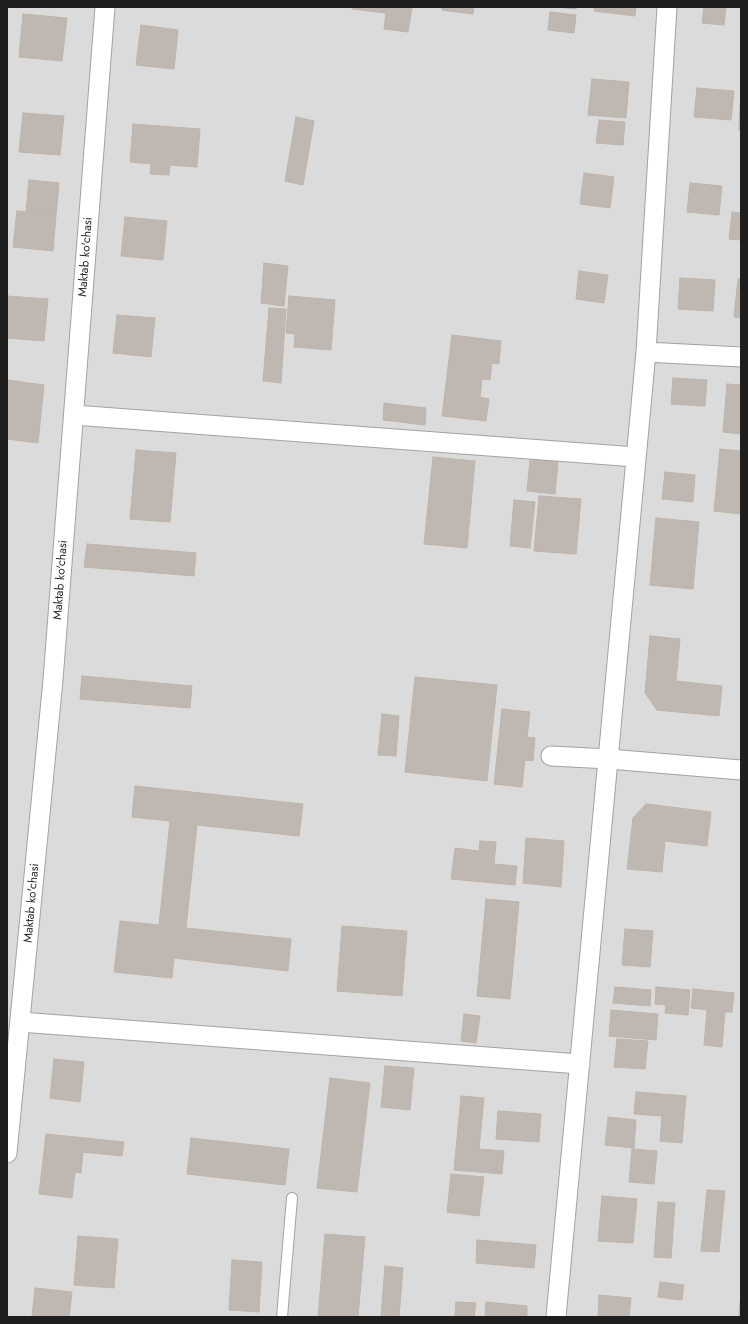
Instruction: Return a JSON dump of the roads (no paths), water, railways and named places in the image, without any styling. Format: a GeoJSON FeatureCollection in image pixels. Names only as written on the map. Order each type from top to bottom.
{"type":"FeatureCollection","features":[{"type":"Feature","properties":{"kind":"street","name":"Maktab ko'chasi"},"geometry":{"type":"LineString","coordinates":[[7,1153],[53,680],[106,7]]}},
{"type":"Feature","properties":{"kind":"street"},"geometry":{"type":"LineString","coordinates":[[556,1317],[646,352],[667,7]]}},
{"type":"Feature","properties":{"kind":"street"},"geometry":{"type":"LineString","coordinates":[[646,352],[741,358]]}},
{"type":"Feature","properties":{"kind":"street"},"geometry":{"type":"LineString","coordinates":[[74,415],[636,457]]}},
{"type":"Feature","properties":{"kind":"street"},"geometry":{"type":"LineString","coordinates":[[552,756],[609,759],[741,770]]}},
{"type":"Feature","properties":{"kind":"street"},"geometry":{"type":"LineString","coordinates":[[20,1022],[580,1064]]}},
{"type":"Feature","properties":{"kind":"lane"},"geometry":{"type":"LineString","coordinates":[[282,1317],[292,1198]]}}]}
